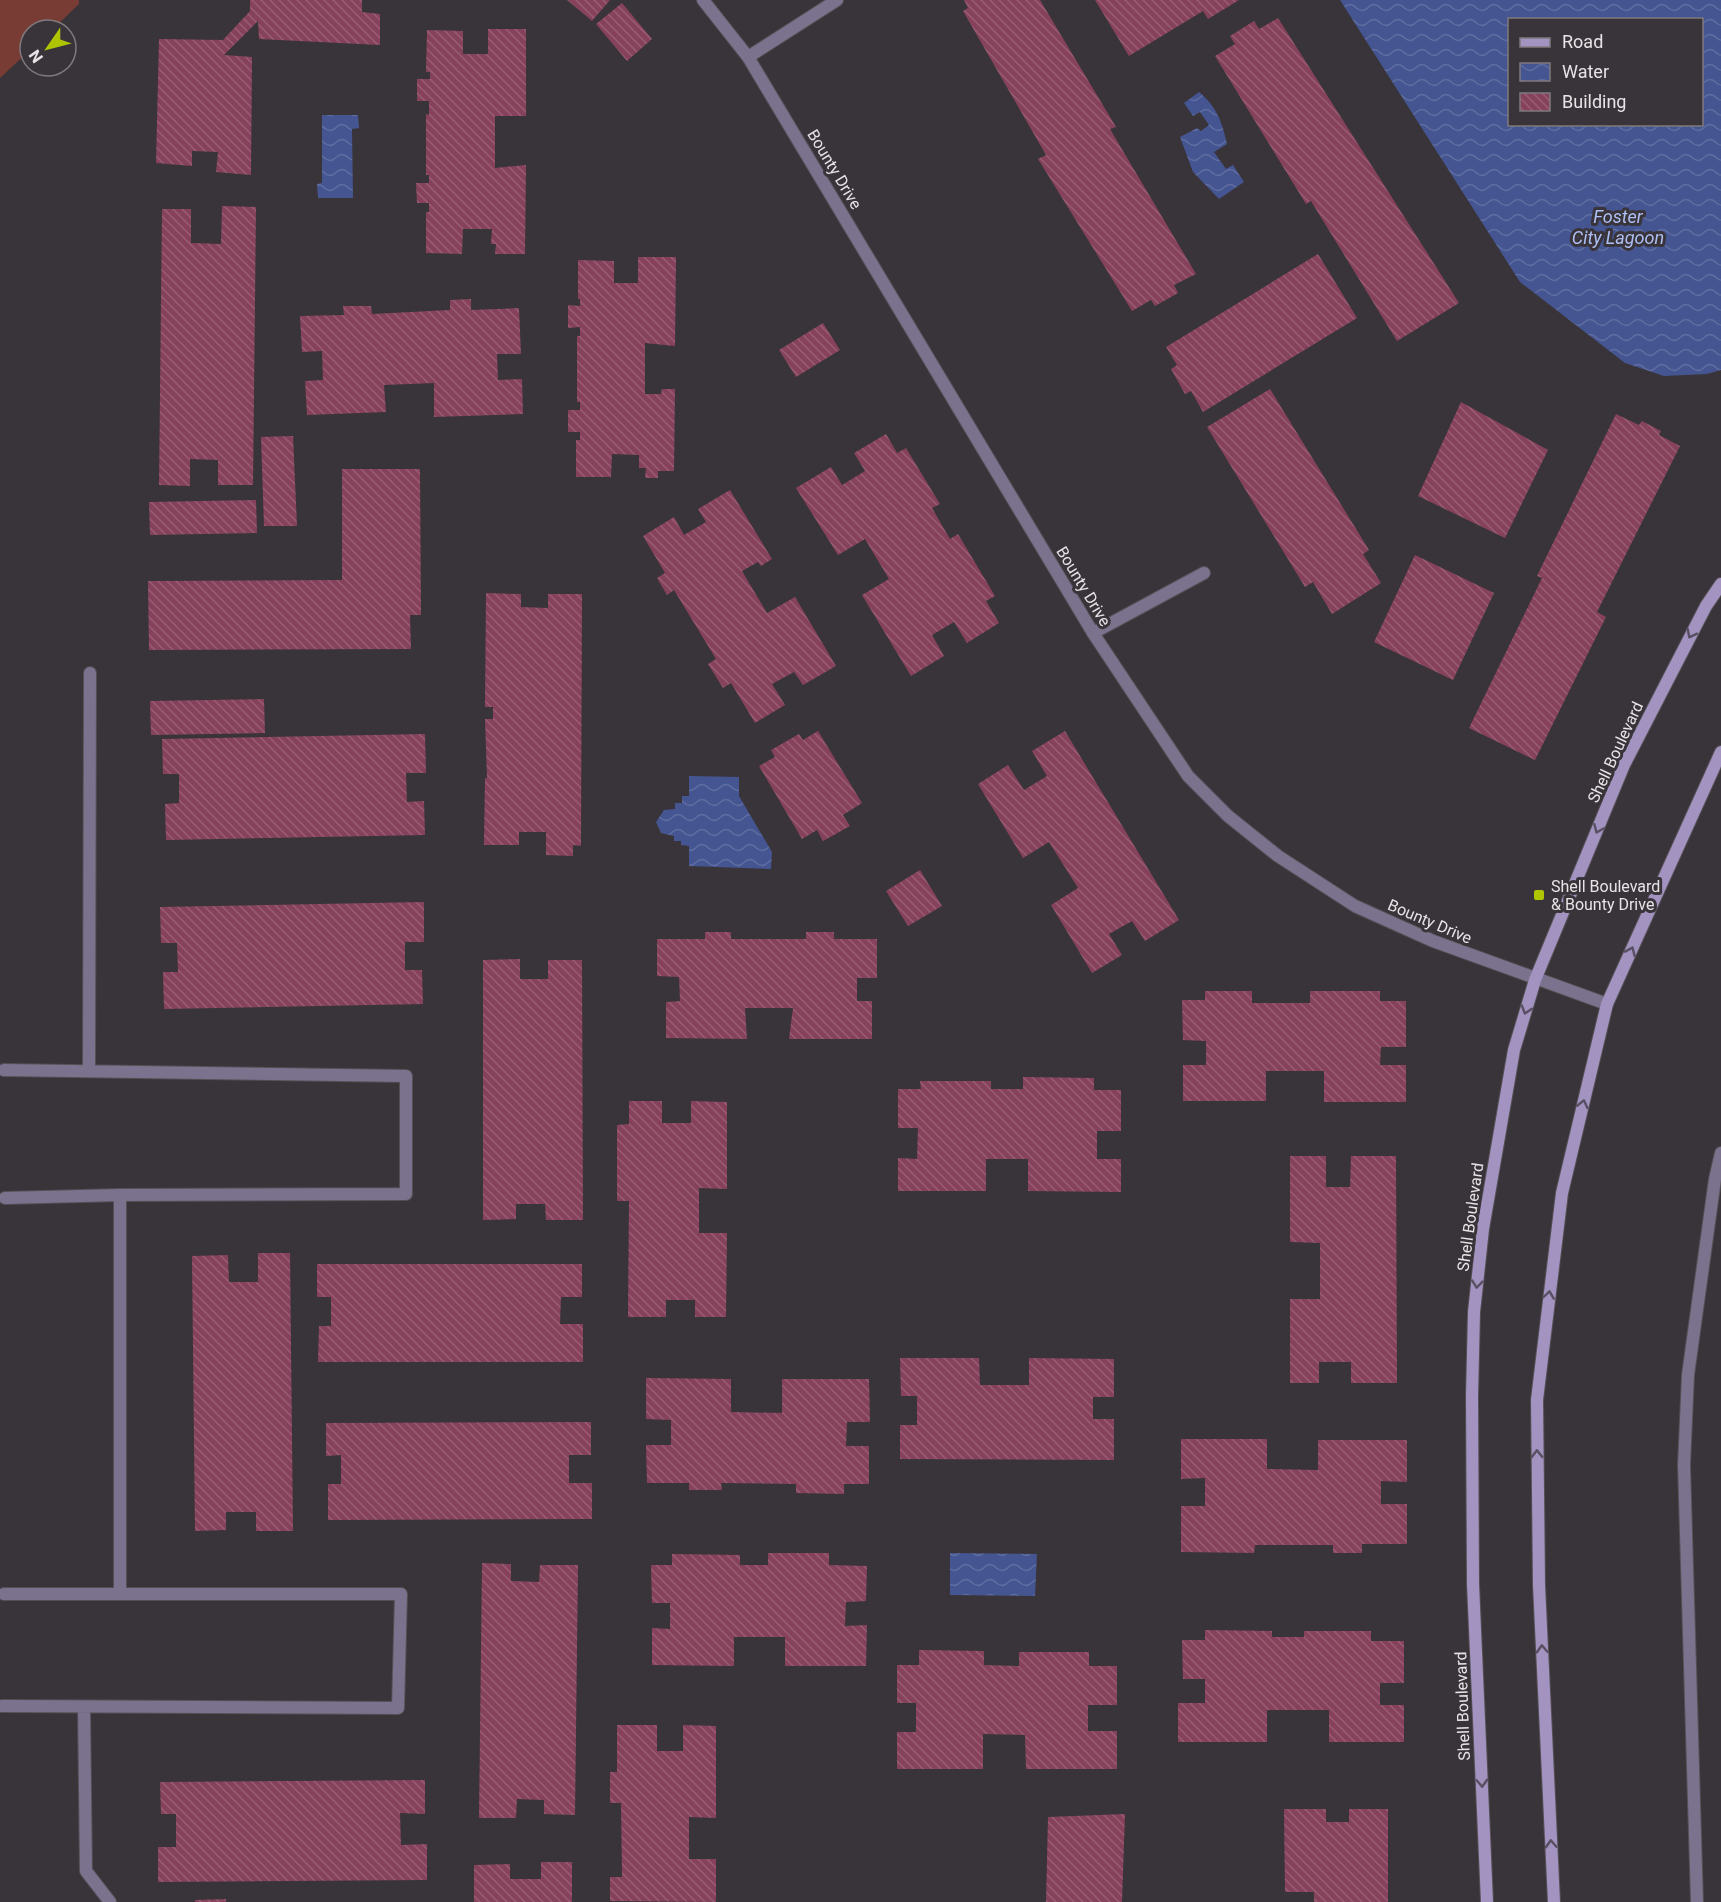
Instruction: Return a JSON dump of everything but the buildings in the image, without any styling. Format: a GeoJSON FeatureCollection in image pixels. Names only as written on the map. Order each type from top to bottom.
{"type":"FeatureCollection","features":[{"type":"Feature","properties":{"kind":"main road","name":"Shell Boulevard"},"geometry":{"type":"LineString","coordinates":[[1487,1902],[1473,1584],[1474,1312],[1483,1229],[1514,1050],[1535,980],[1624,765],[1706,606],[1721,584]]}},
{"type":"Feature","properties":{"kind":"main road"},"geometry":{"type":"LineString","coordinates":[[1554,1902],[1539,1585],[1537,1400],[1562,1193],[1607,1004],[1721,752]]}},
{"type":"Feature","properties":{"kind":"street","name":"Bounty Drive"},"geometry":{"type":"LineString","coordinates":[[703,0],[748,57],[1093,633],[1188,776],[1228,816],[1278,856],[1355,906],[1433,942],[1607,1004]]}},
{"type":"Feature","properties":{"kind":"street"},"geometry":{"type":"LineString","coordinates":[[748,57],[837,0]]}},
{"type":"Feature","properties":{"kind":"street"},"geometry":{"type":"LineString","coordinates":[[1093,633],[1204,573]]}},
{"type":"Feature","properties":{"kind":"street"},"geometry":{"type":"LineString","coordinates":[[88,1070],[90,673]]}},
{"type":"Feature","properties":{"kind":"street"},"geometry":{"type":"LineString","coordinates":[[4,1070],[406,1076],[406,1194],[120,1194],[5,1198]]}},
{"type":"Feature","properties":{"kind":"street"},"geometry":{"type":"LineString","coordinates":[[1697,1902],[1684,1465],[1688,1375],[1714,1179],[1721,1153]]}},
{"type":"Feature","properties":{"kind":"street"},"geometry":{"type":"LineString","coordinates":[[120,1194],[120,1593]]}},
{"type":"Feature","properties":{"kind":"street"},"geometry":{"type":"LineString","coordinates":[[2,1706],[398,1707],[401,1594],[4,1594]]}},
{"type":"Feature","properties":{"kind":"street"},"geometry":{"type":"LineString","coordinates":[[84,1707],[86,1870],[110,1902]]}},
{"type":"Feature","properties":{"kind":"shaded area"},"geometry":{"type":"Polygon","coordinates":[[[0,0],[79,0],[79,4],[64,18],[18,18],[18,61],[0,78],[0,0]]]}},
{"type":"Feature","properties":{"kind":"water","name":"Foster City Lagoon"},"geometry":{"type":"Polygon","coordinates":[[[1340,0],[1721,0],[1721,370],[1707,374],[1664,376],[1625,363],[1520,282],[1340,0]]]}},
{"type":"Feature","properties":{"kind":"water"},"geometry":{"type":"Polygon","coordinates":[[[1199,92],[1214,109],[1221,122],[1227,144],[1214,152],[1226,169],[1233,165],[1244,182],[1219,199],[1193,172],[1180,137],[1197,128],[1201,131],[1209,125],[1200,112],[1193,116],[1184,103],[1199,92]]]}},
{"type":"Feature","properties":{"kind":"water"},"geometry":{"type":"Polygon","coordinates":[[[322,115],[358,115],[359,128],[352,129],[353,198],[318,198],[317,184],[322,183],[322,115]]]}},
{"type":"Feature","properties":{"kind":"water"},"geometry":{"type":"Polygon","coordinates":[[[689,776],[739,777],[739,796],[772,852],[771,869],[689,866],[689,846],[681,845],[681,841],[674,841],[674,836],[661,833],[656,822],[664,810],[675,809],[675,803],[682,803],[682,796],[689,796],[689,776]]]}},
{"type":"Feature","properties":{"kind":"water"},"geometry":{"type":"Polygon","coordinates":[[[950,1553],[1037,1554],[1035,1596],[950,1595],[950,1553]]]}},
{"type":"Feature","properties":{"kind":"place","name":"Shell Boulevard & Bounty Drive"},"geometry":{"type":"Point","coordinates":[1539,895]}}]}
